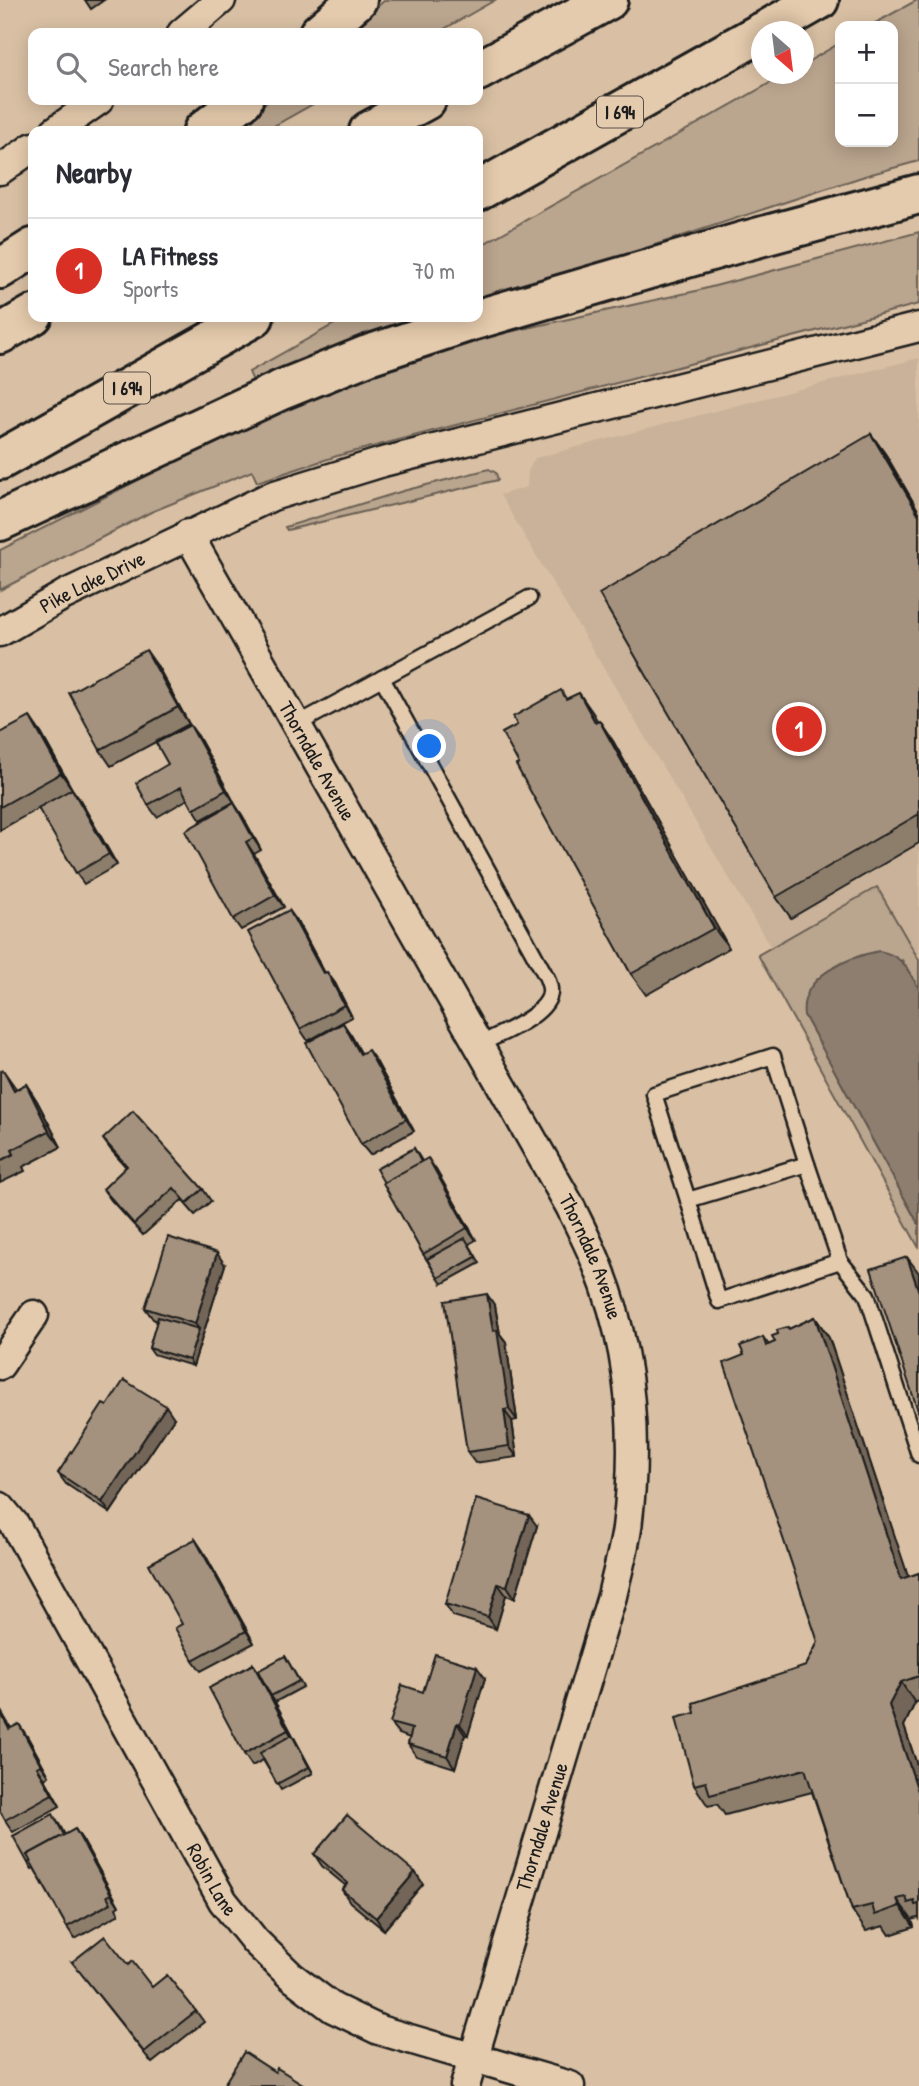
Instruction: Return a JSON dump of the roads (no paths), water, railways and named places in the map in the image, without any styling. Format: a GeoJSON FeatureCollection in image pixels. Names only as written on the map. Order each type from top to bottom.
{"type":"FeatureCollection","features":[{"type":"Feature","properties":{"kind":"highway"},"geometry":{"type":"LineString","coordinates":[[326,28],[357,0]]}},
{"type":"Feature","properties":{"kind":"highway"},"geometry":{"type":"LineString","coordinates":[[483,68],[608,0]]}},
{"type":"Feature","properties":{"kind":"highway","name":"I 694"},"geometry":{"type":"LineString","coordinates":[[782,21],[819,0]]}},
{"type":"Feature","properties":{"kind":"highway","name":"I 694"},"geometry":{"type":"LineString","coordinates":[[483,188],[751,38]]}},
{"type":"Feature","properties":{"kind":"highway"},"geometry":{"type":"LineString","coordinates":[[209,126],[237,105]]}},
{"type":"Feature","properties":{"kind":"highway"},"geometry":{"type":"LineString","coordinates":[[378,126],[417,105]]}},
{"type":"Feature","properties":{"kind":"highway"},"geometry":{"type":"LineString","coordinates":[[483,317],[745,241],[919,194]]}},
{"type":"Feature","properties":{"kind":"highway"},"geometry":{"type":"LineString","coordinates":[[0,269],[28,251]]}},
{"type":"Feature","properties":{"kind":"highway"},"geometry":{"type":"LineString","coordinates":[[0,334],[28,318]]}},
{"type":"Feature","properties":{"kind":"highway","name":"I 694"},"geometry":{"type":"LineString","coordinates":[[0,460],[245,322]]}},
{"type":"Feature","properties":{"kind":"highway"},"geometry":{"type":"LineString","coordinates":[[0,521],[281,390],[368,355],[469,322]]}},
{"type":"Feature","properties":{"kind":"street"},"geometry":{"type":"LineString","coordinates":[[188,28],[220,0]]}},
{"type":"Feature","properties":{"kind":"street"},"geometry":{"type":"LineString","coordinates":[[62,126],[92,105]]}},
{"type":"Feature","properties":{"kind":"street"},"geometry":{"type":"LineString","coordinates":[[2,163],[28,150]]}},
{"type":"Feature","properties":{"kind":"street","name":"Pike Lake Drive"},"geometry":{"type":"LineString","coordinates":[[0,632],[64,595],[272,496],[383,462],[919,327]]}},
{"type":"Feature","properties":{"kind":"street","name":"Thorndale Avenue"},"geometry":{"type":"LineString","coordinates":[[188,534],[570,1206],[597,1264],[617,1326],[631,1402],[633,1466],[627,1531],[612,1596],[465,2086]]}},
{"type":"Feature","properties":{"kind":"street"},"geometry":{"type":"LineString","coordinates":[[0,1365],[34,1315]]}},
{"type":"Feature","properties":{"kind":"street","name":"Robin Lane"},"geometry":{"type":"LineString","coordinates":[[0,1507],[15,1525],[223,1901],[255,1941],[292,1977],[333,2008],[379,2030],[570,2086]]}},
{"type":"Feature","properties":{"kind":"lane"},"geometry":{"type":"LineString","coordinates":[[296,725],[529,597]]}},
{"type":"Feature","properties":{"kind":"lane"},"geometry":{"type":"LineString","coordinates":[[382,678],[547,978],[551,991],[547,1003],[537,1013],[478,1045]]}},
{"type":"Feature","properties":{"kind":"lane"},"geometry":{"type":"LineString","coordinates":[[840,1261],[719,1301],[654,1094],[773,1056],[840,1261],[867,1295],[919,1455]]}},
{"type":"Feature","properties":{"kind":"lane"},"geometry":{"type":"LineString","coordinates":[[688,1200],[807,1164]]}},
{"type":"Feature","properties":{"kind":"place","name":"LA Fitness"},"geometry":{"type":"Point","coordinates":[799,729]}}]}
